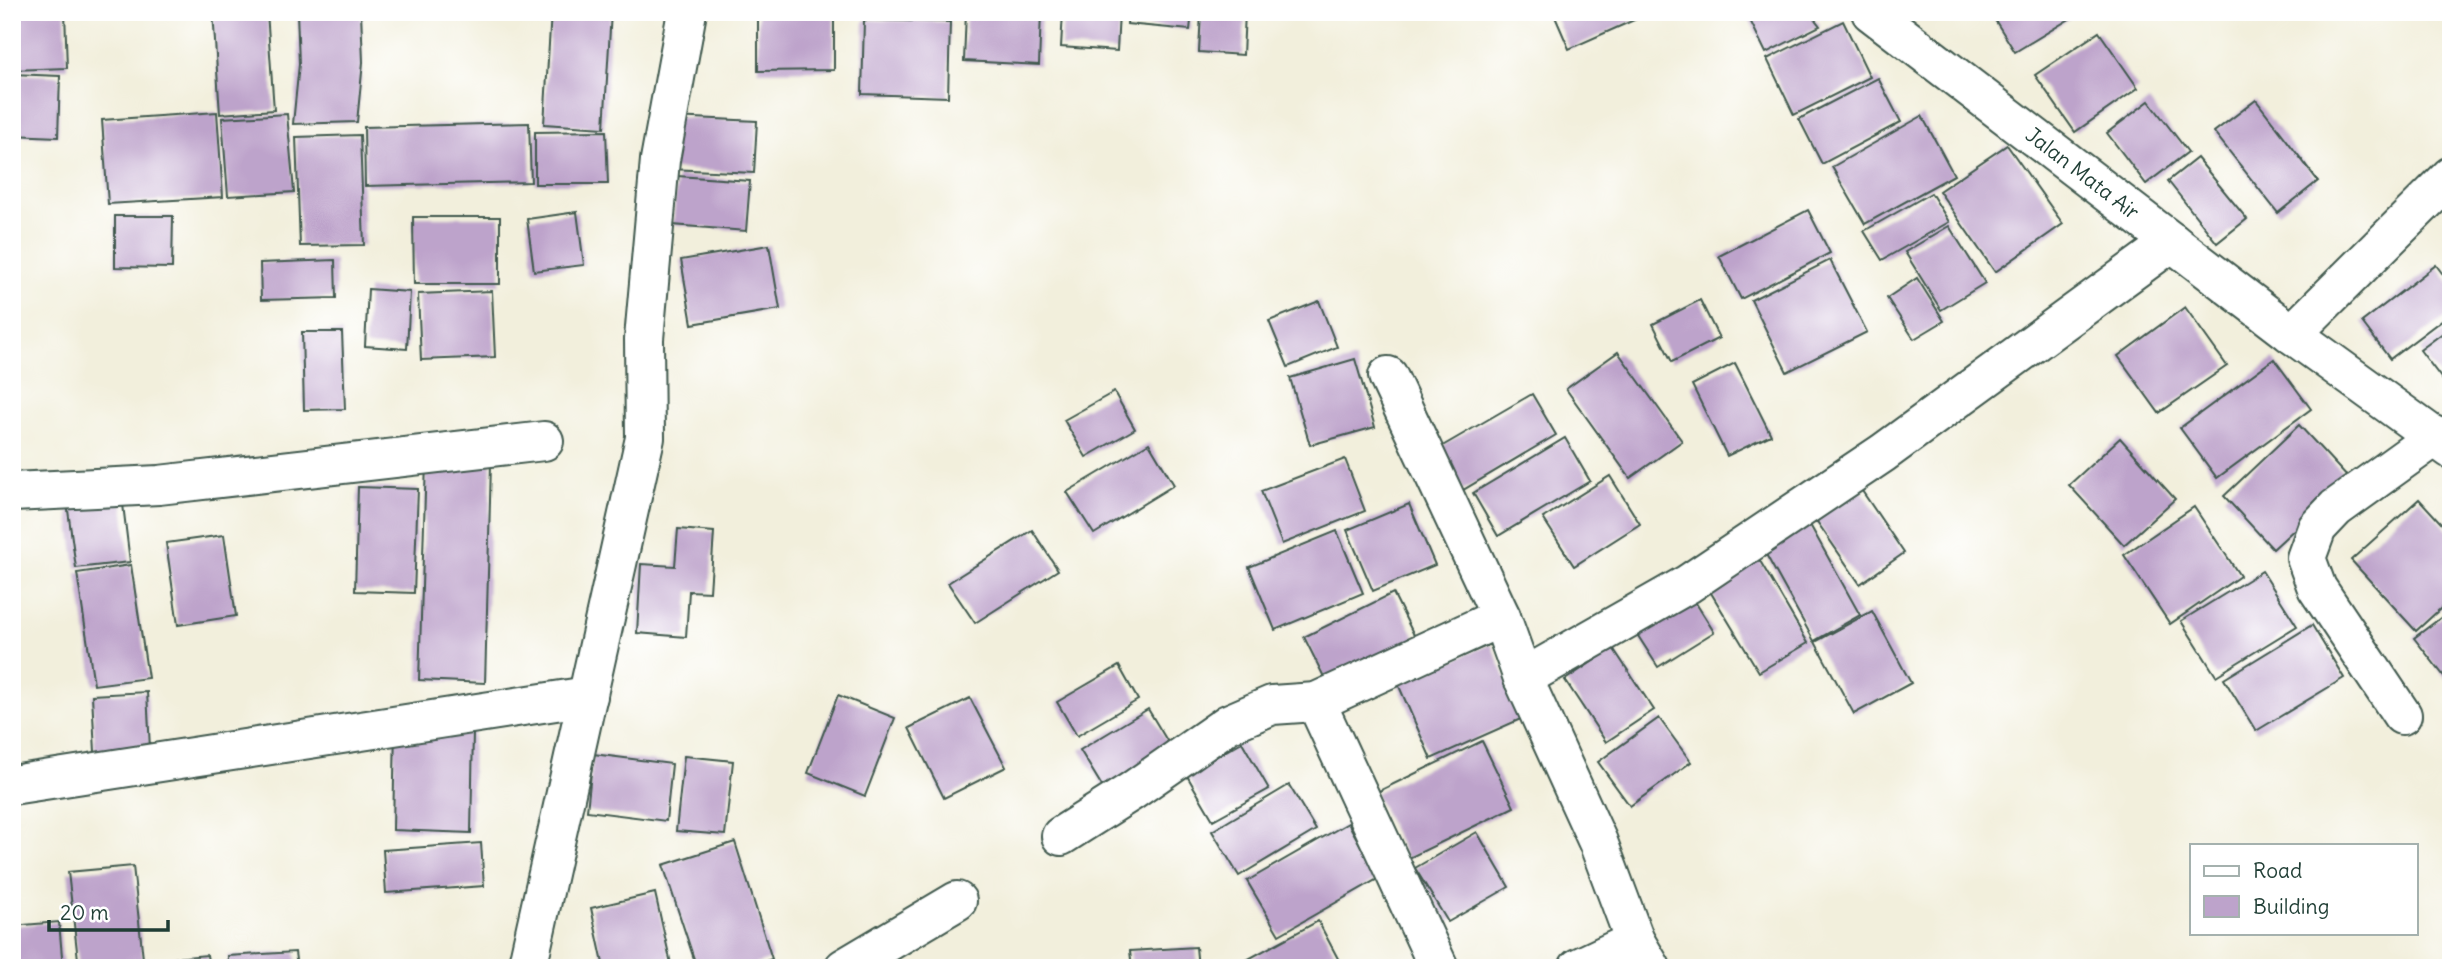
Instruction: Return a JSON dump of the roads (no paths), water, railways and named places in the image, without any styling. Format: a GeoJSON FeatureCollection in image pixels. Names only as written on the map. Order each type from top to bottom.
{"type":"FeatureCollection","features":[{"type":"Feature","properties":{"kind":"street"},"geometry":{"type":"LineString","coordinates":[[527,968],[645,438],[644,340],[659,174],[687,12]]}},
{"type":"Feature","properties":{"kind":"street","name":"Jalan Mata Air"},"geometry":{"type":"LineString","coordinates":[[1871,12],[2292,334],[2443,442]]}},
{"type":"Feature","properties":{"kind":"street"},"geometry":{"type":"LineString","coordinates":[[2292,334],[2451,176]]}},
{"type":"Feature","properties":{"kind":"street"},"geometry":{"type":"LineString","coordinates":[[1523,678],[1711,569],[1882,453],[2172,242]]}},
{"type":"Feature","properties":{"kind":"street"},"geometry":{"type":"LineString","coordinates":[[1388,376],[1501,617],[1523,678],[1598,842],[1643,955],[1578,968]]}},
{"type":"Feature","properties":{"kind":"street"},"geometry":{"type":"LineString","coordinates":[[12,492],[159,485],[544,441]]}},
{"type":"Feature","properties":{"kind":"street"},"geometry":{"type":"LineString","coordinates":[[2402,715],[2317,588],[2306,558],[2317,528],[2336,508],[2443,442]]}},
{"type":"Feature","properties":{"kind":"street"},"geometry":{"type":"LineString","coordinates":[[1061,836],[1132,791],[1228,724],[1272,705],[1316,702],[1501,617]]}},
{"type":"Feature","properties":{"kind":"street"},"geometry":{"type":"LineString","coordinates":[[12,785],[588,696]]}},
{"type":"Feature","properties":{"kind":"street"},"geometry":{"type":"LineString","coordinates":[[1316,702],[1439,968]]}},
{"type":"Feature","properties":{"kind":"street"},"geometry":{"type":"LineString","coordinates":[[844,968],[957,901]]}}]}
